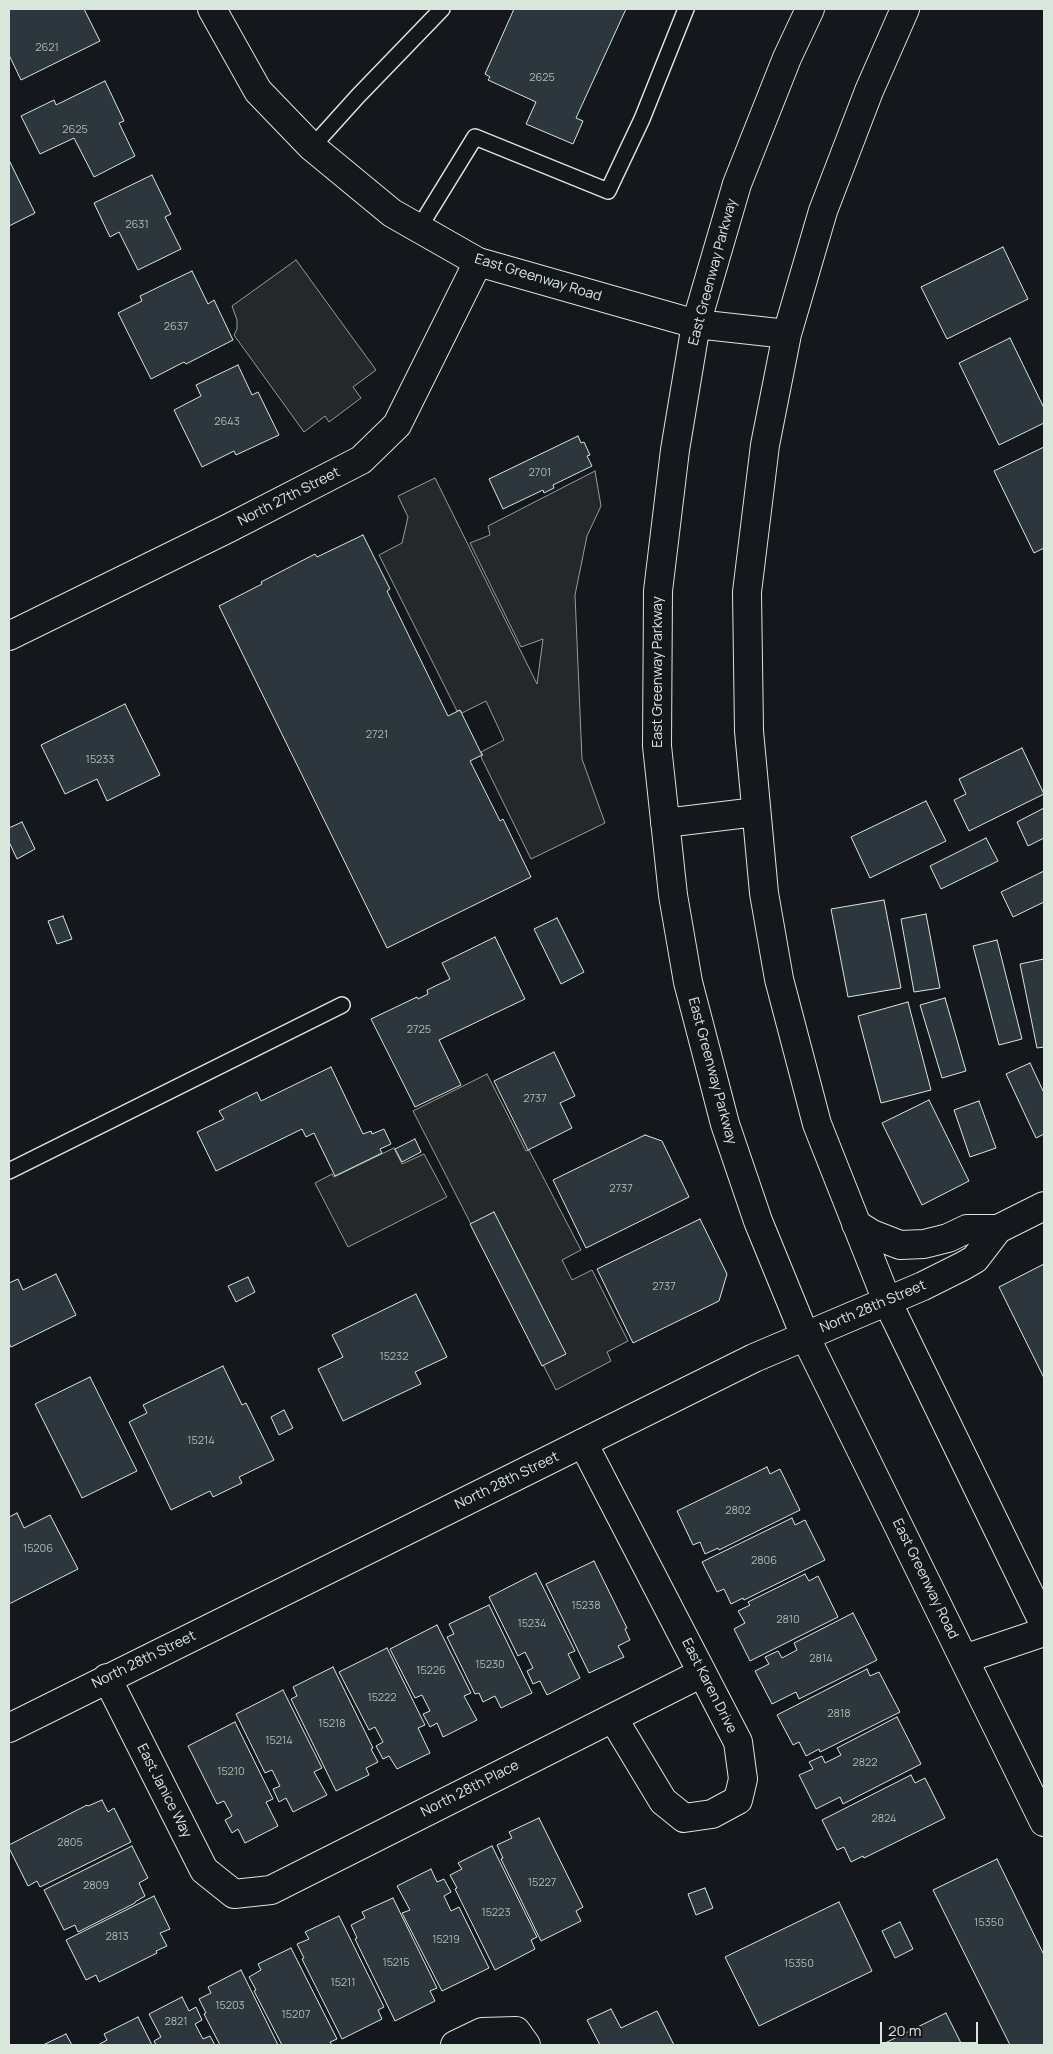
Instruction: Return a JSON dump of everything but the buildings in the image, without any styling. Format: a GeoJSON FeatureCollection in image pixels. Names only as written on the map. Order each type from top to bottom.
{"type":"FeatureCollection","features":[{"type":"Feature","properties":{"kind":"street","name":"East Greenway Road"},"geometry":{"type":"LineString","coordinates":[[212,9],[258,91],[312,147],[392,212],[478,262],[696,324],[787,334]]}},
{"type":"Feature","properties":{"kind":"street","name":"East Greenway Parkway"},"geometry":{"type":"LineString","coordinates":[[805,1336],[758,1221],[725,1124],[688,982],[673,895],[657,746],[658,591],[676,450],[696,324],[737,184],[787,58],[810,9]]}},
{"type":"Feature","properties":{"kind":"street"},"geometry":{"type":"LineString","coordinates":[[905,9],[869,91],[823,210],[787,334],[765,445],[747,592],[748,731],[764,893],[779,979],[817,1124],[887,1301],[1044,1624]]}},
{"type":"Feature","properties":{"kind":"street","name":"North 27th Street"},"geometry":{"type":"LineString","coordinates":[[9,636],[229,528],[361,460],[397,425],[478,262]]}},
{"type":"Feature","properties":{"kind":"street"},"geometry":{"type":"LineString","coordinates":[[666,823],[756,812]]}},
{"type":"Feature","properties":{"kind":"street","name":"North 28th Street"},"geometry":{"type":"LineString","coordinates":[[9,1728],[754,1358],[930,1282],[975,1259],[998,1229],[1044,1206]]}},
{"type":"Feature","properties":{"kind":"street","name":"North 28th Street"},"geometry":{"type":"LineString","coordinates":[[856,1224],[872,1234],[900,1245],[924,1244],[948,1238],[967,1229],[998,1229]]}},
{"type":"Feature","properties":{"kind":"street","name":"East Greenway Road"},"geometry":{"type":"LineString","coordinates":[[805,1336],[1044,1822]]}},
{"type":"Feature","properties":{"kind":"street","name":"East Karen Drive"},"geometry":{"type":"LineString","coordinates":[[584,1443],[738,1742],[743,1779],[738,1800],[712,1814],[684,1818],[662,1801],[614,1718]]}},
{"type":"Feature","properties":{"kind":"street"},"geometry":{"type":"LineString","coordinates":[[964,1659],[1044,1632]]}},
{"type":"Feature","properties":{"kind":"street","name":"North 28th Place"},"geometry":{"type":"LineString","coordinates":[[234,1894],[271,1890],[702,1673]]}},
{"type":"Feature","properties":{"kind":"street","name":"East Janice Way"},"geometry":{"type":"LineString","coordinates":[[107,1678],[204,1870],[234,1894]]}},
{"type":"Feature","properties":{"kind":"street"},"geometry":{"type":"LineString","coordinates":[[455,2045],[482,2032],[521,2038]]}},
{"type":"Feature","properties":{"kind":"lane"},"geometry":{"type":"LineString","coordinates":[[312,147],[442,9]]}},
{"type":"Feature","properties":{"kind":"lane"},"geometry":{"type":"LineString","coordinates":[[419,228],[475,137],[608,191],[642,119],[686,9]]}},
{"type":"Feature","properties":{"kind":"lane"},"geometry":{"type":"LineString","coordinates":[[9,1171],[342,1005]]}},
{"type":"Feature","properties":{"kind":"shaded area"},"geometry":{"type":"Polygon","coordinates":[[[296,260],[376,370],[353,387],[361,398],[329,422],[325,416],[304,432],[234,335],[237,329],[237,320],[232,306],[296,260]]]}},
{"type":"Feature","properties":{"kind":"shaded area"},"geometry":{"type":"Polygon","coordinates":[[[595,471],[601,506],[587,536],[575,595],[582,759],[605,823],[531,859],[481,757],[483,755],[481,752],[504,740],[486,701],[462,713],[460,710],[457,711],[379,555],[402,543],[408,517],[398,496],[435,478],[537,684],[543,639],[521,647],[470,543],[490,535],[488,526],[595,471]]]}},
{"type":"Feature","properties":{"kind":"shaded area"},"geometry":{"type":"Polygon","coordinates":[[[487,1074],[526,1151],[529,1150],[581,1250],[562,1260],[572,1280],[592,1270],[628,1341],[607,1352],[611,1361],[556,1390],[413,1111],[487,1074]]]}},
{"type":"Feature","properties":{"kind":"shaded area"},"geometry":{"type":"Polygon","coordinates":[[[394,1148],[402,1164],[424,1154],[447,1197],[348,1247],[315,1183],[332,1174],[334,1177],[394,1148]]]}}]}
